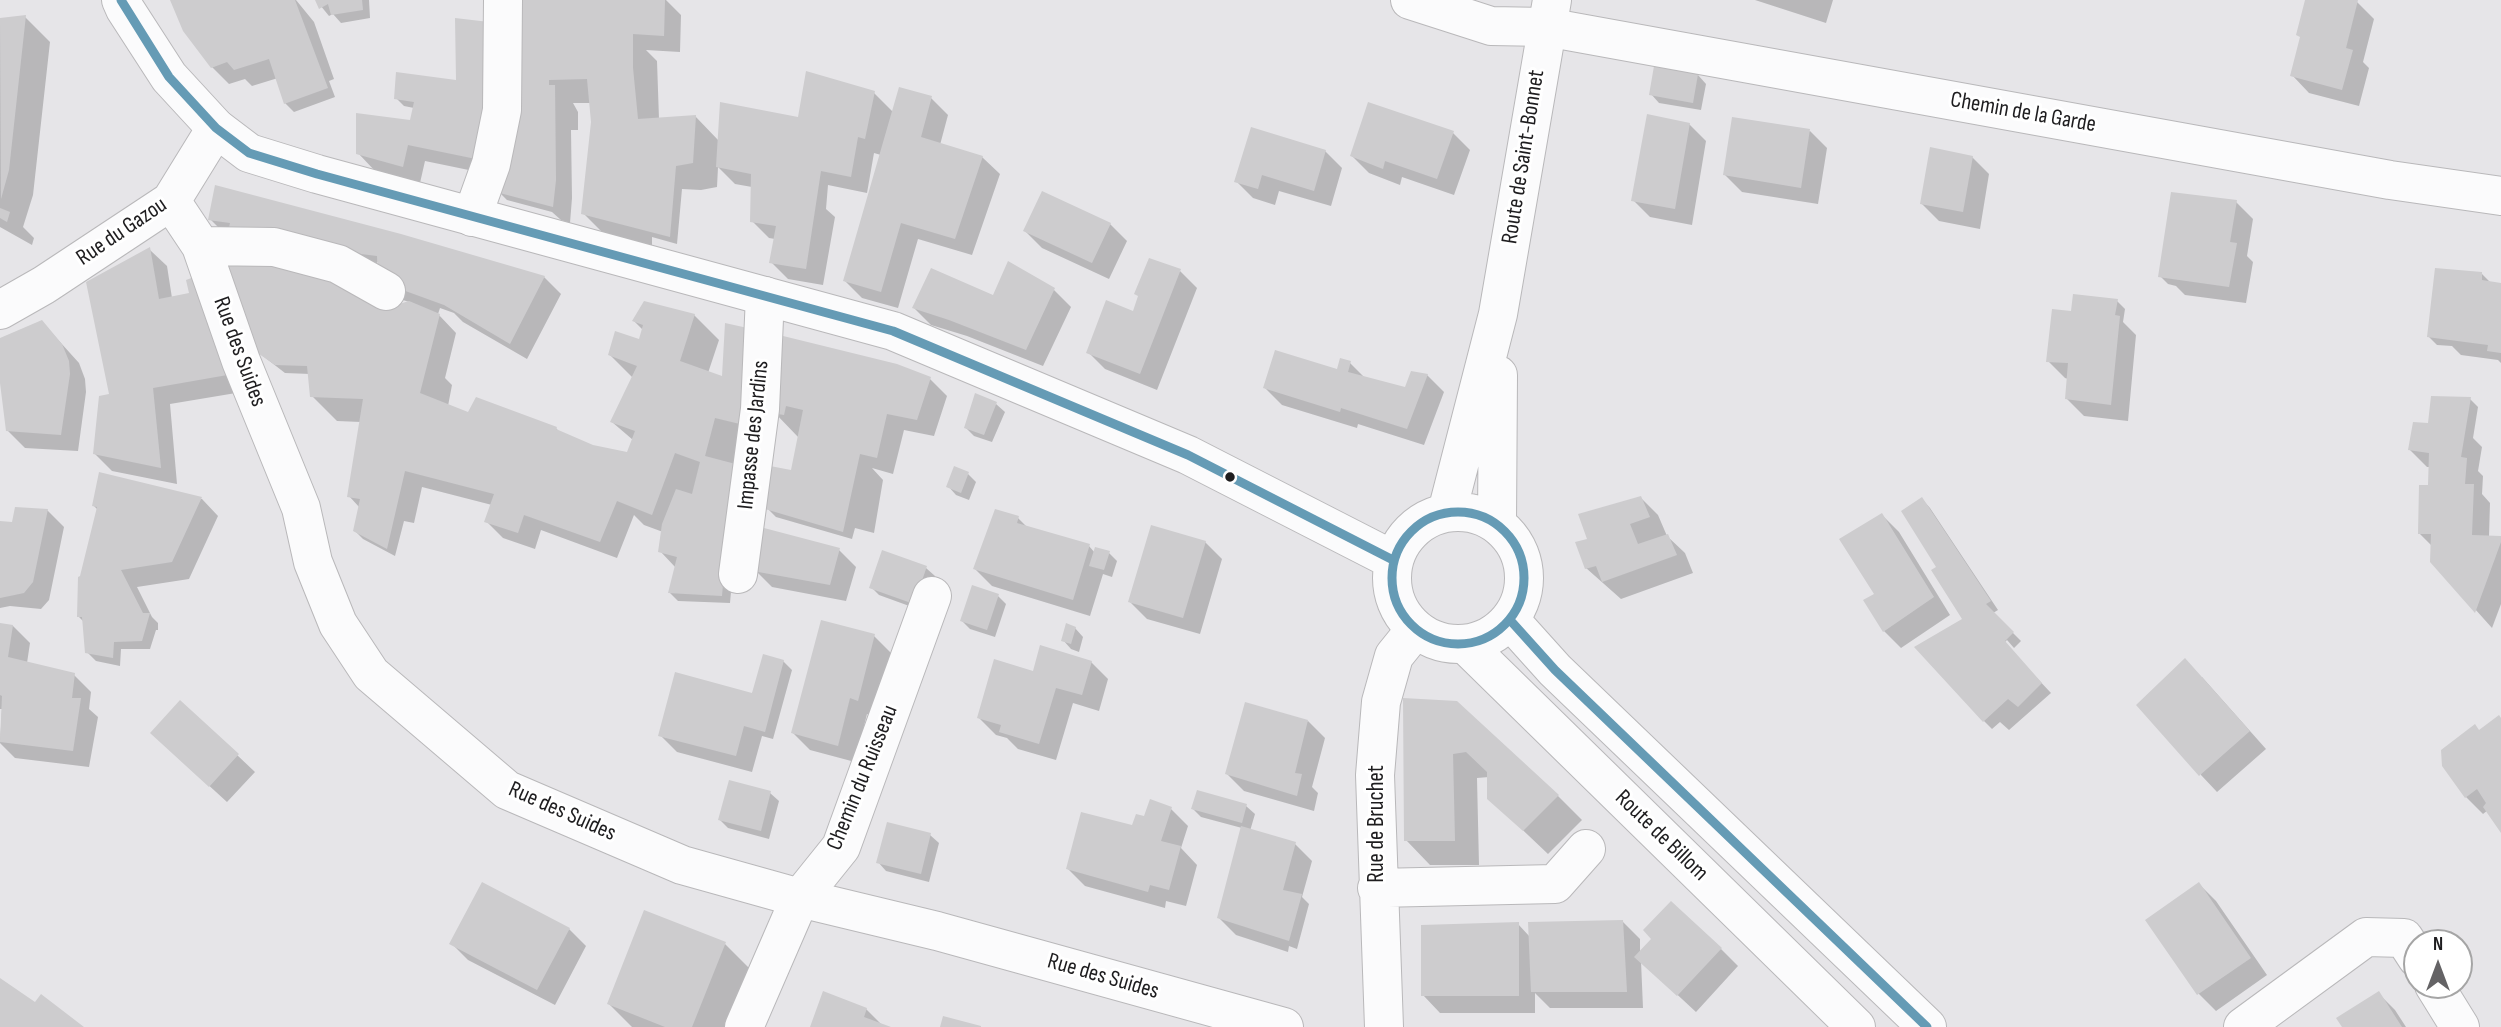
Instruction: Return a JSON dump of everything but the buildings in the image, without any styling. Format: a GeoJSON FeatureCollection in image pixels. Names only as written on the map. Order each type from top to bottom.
{"type":"FeatureCollection","features":[{"type":"Feature","properties":{"kind":"street"},"geometry":{"type":"LineString","coordinates":[[121,0],[169,77],[216,128],[249,153],[472,217],[893,331],[1188,455],[1393,560]]}},
{"type":"Feature","properties":{"kind":"street"},"geometry":{"type":"LineString","coordinates":[[472,217],[491,163],[502,110],[503,0]]}},
{"type":"Feature","properties":{"kind":"street","name":"Chemin de la Garde"},"geometry":{"type":"LineString","coordinates":[[1410,0],[1491,26],[1549,14],[2377,177],[2501,196]]}},
{"type":"Feature","properties":{"kind":"street","name":"Route de Saint-Bonnet"},"geometry":{"type":"LineString","coordinates":[[1447,512],[1498,314],[1549,14]]}},
{"type":"Feature","properties":{"kind":"street","name":"Rue du Gazou"},"geometry":{"type":"LineString","coordinates":[[0,310],[44,285],[171,201],[216,128]]}},
{"type":"Feature","properties":{"kind":"street","name":"Rue des Suides"},"geometry":{"type":"LineString","coordinates":[[171,201],[201,246],[241,361],[301,508],[313,562],[338,624],[371,674],[507,790],[682,865],[800,898],[937,930],[1284,1027]]}},
{"type":"Feature","properties":{"kind":"street"},"geometry":{"type":"LineString","coordinates":[[201,246],[274,247],[338,264],[386,290]]}},
{"type":"Feature","properties":{"kind":"street","name":"Impasse des Jardins"},"geometry":{"type":"LineString","coordinates":[[738,574],[760,409],[765,296]]}},
{"type":"Feature","properties":{"kind":"street","name":"Route de Saint-Bonnet"},"geometry":{"type":"LineString","coordinates":[[1497,523],[1498,314]]}},
{"type":"Feature","properties":{"kind":"street"},"geometry":{"type":"LineString","coordinates":[[1447,512],[1473,512],[1497,523],[1515,542],[1524,567],[1523,596],[1510,620],[1490,636],[1465,645],[1440,642],[1415,630],[1398,608],[1391,585],[1393,560],[1405,537],[1426,519],[1447,512]]}},
{"type":"Feature","properties":{"kind":"street","name":"Chemin du Ruisseau"},"geometry":{"type":"LineString","coordinates":[[744,1027],[800,898],[841,847],[932,596]]}},
{"type":"Feature","properties":{"kind":"street","name":"Route de Billom"},"geometry":{"type":"LineString","coordinates":[[1510,620],[1555,670],[1927,1027]]}},
{"type":"Feature","properties":{"kind":"street","name":"Rue de Bruchet"},"geometry":{"type":"LineString","coordinates":[[1384,1027],[1375,775],[1381,702],[1394,656],[1415,630]]}},
{"type":"Feature","properties":{"kind":"street","name":"Route de Billom"},"geometry":{"type":"LineString","coordinates":[[1465,645],[1856,1027]]}},
{"type":"Feature","properties":{"kind":"street"},"geometry":{"type":"LineString","coordinates":[[1377,888],[1555,884],[1586,849]]}},
{"type":"Feature","properties":{"kind":"street"},"geometry":{"type":"LineString","coordinates":[[2243,1027],[2366,937],[2403,938]]}},
{"type":"Feature","properties":{"kind":"street"},"geometry":{"type":"LineString","coordinates":[[2443,999],[2460,1027]]}},
{"type":"Feature","properties":{"kind":"transit line"},"geometry":{"type":"LineString","coordinates":[[121,0],[169,77],[216,128],[249,153],[317,174],[893,331],[1188,455],[1393,560]]}},
{"type":"Feature","properties":{"kind":"transit line"},"geometry":{"type":"LineString","coordinates":[[1458,512],[1483,517],[1505,531],[1519,553],[1524,578],[1519,603],[1505,625],[1483,639],[1458,644],[1433,639],[1411,625],[1397,603],[1392,578],[1397,553],[1411,531],[1433,517],[1458,512]]}},
{"type":"Feature","properties":{"kind":"transit line"},"geometry":{"type":"LineString","coordinates":[[1510,620],[1555,670],[1927,1027]]}}]}
